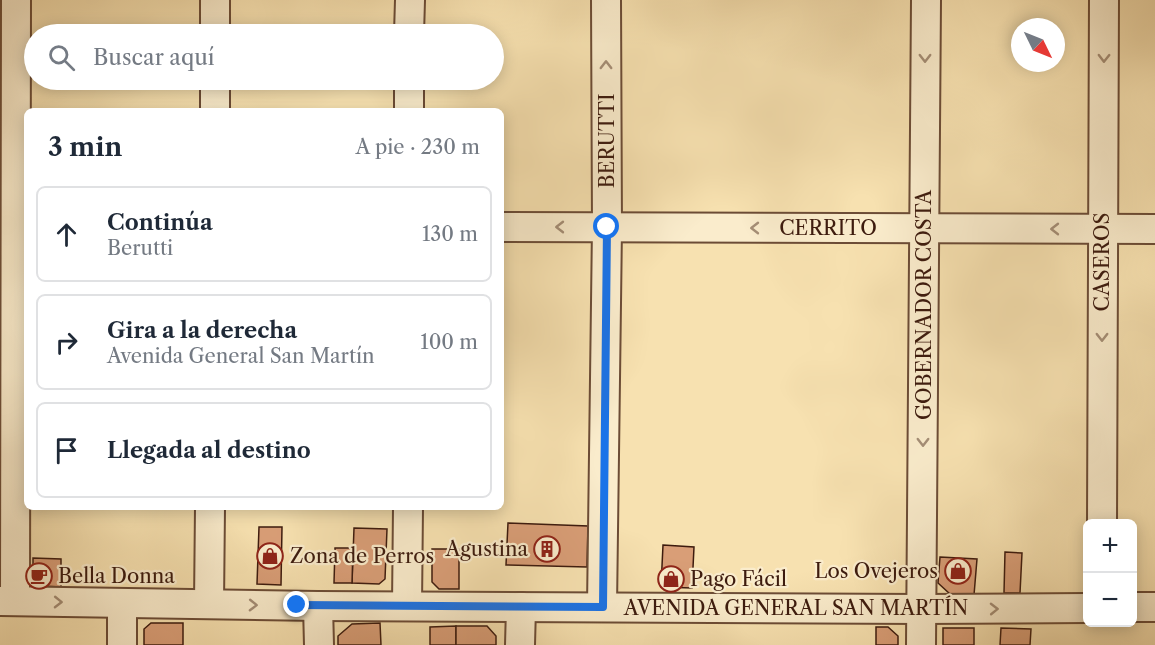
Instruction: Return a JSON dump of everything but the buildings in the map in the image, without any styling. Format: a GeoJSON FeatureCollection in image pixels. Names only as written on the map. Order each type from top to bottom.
{"type":"FeatureCollection","features":[{"type":"Feature","properties":{"kind":"street"},"geometry":{"type":"LineString","coordinates":[[8,601],[16,0]]}},
{"type":"Feature","properties":{"kind":"street"},"geometry":{"type":"LineString","coordinates":[[215,0],[215,24]]}},
{"type":"Feature","properties":{"kind":"street"},"geometry":{"type":"LineString","coordinates":[[410,0],[410,24]]}},
{"type":"Feature","properties":{"kind":"street","name":"BERUTTI"},"geometry":{"type":"LineString","coordinates":[[603,607],[607,227],[606,0]]}},
{"type":"Feature","properties":{"kind":"street","name":"GOBERNADOR COSTA"},"geometry":{"type":"LineString","coordinates":[[921,645],[926,0]]}},
{"type":"Feature","properties":{"kind":"street","name":"CASEROS"},"geometry":{"type":"LineString","coordinates":[[1102,519],[1104,0]]}},
{"type":"Feature","properties":{"kind":"street"},"geometry":{"type":"LineString","coordinates":[[215,90],[215,108]]}},
{"type":"Feature","properties":{"kind":"street"},"geometry":{"type":"LineString","coordinates":[[409,90],[409,108]]}},
{"type":"Feature","properties":{"kind":"street","name":"CERRITO"},"geometry":{"type":"LineString","coordinates":[[504,227],[1155,229]]}},
{"type":"Feature","properties":{"kind":"street"},"geometry":{"type":"LineString","coordinates":[[209,604],[210,510]]}},
{"type":"Feature","properties":{"kind":"street"},"geometry":{"type":"LineString","coordinates":[[407,606],[408,510]]}},
{"type":"Feature","properties":{"kind":"street","name":"AVENIDA GENERAL SAN MARTÍN"},"geometry":{"type":"LineString","coordinates":[[8,601],[318,606],[1083,608]]}},
{"type":"Feature","properties":{"kind":"street"},"geometry":{"type":"LineString","coordinates":[[122,603],[122,645]]}},
{"type":"Feature","properties":{"kind":"street"},"geometry":{"type":"LineString","coordinates":[[318,606],[319,645]]}},
{"type":"Feature","properties":{"kind":"street"},"geometry":{"type":"LineString","coordinates":[[520,606],[520,645]]}},
{"type":"Feature","properties":{"kind":"street"},"geometry":{"type":"LineString","coordinates":[[1137,607],[1155,607]]}},
{"type":"Feature","properties":{"kind":"place","name":"Agustina"},"geometry":{"type":"Point","coordinates":[547,549]}},
{"type":"Feature","properties":{"kind":"place","name":"Zona de Perros"},"geometry":{"type":"Point","coordinates":[270,556]}},
{"type":"Feature","properties":{"kind":"place","name":"Los Ovejeros"},"geometry":{"type":"Point","coordinates":[958,571]}},
{"type":"Feature","properties":{"kind":"place","name":"Bella Donna"},"geometry":{"type":"Point","coordinates":[39,576]}},
{"type":"Feature","properties":{"kind":"place","name":"Pago Fácil"},"geometry":{"type":"Point","coordinates":[671,579]}},
{"type":"Feature","properties":{"kind":"route"},"geometry":{"type":"LineString","coordinates":[[297,605],[603,607],[607,227]]}}]}
